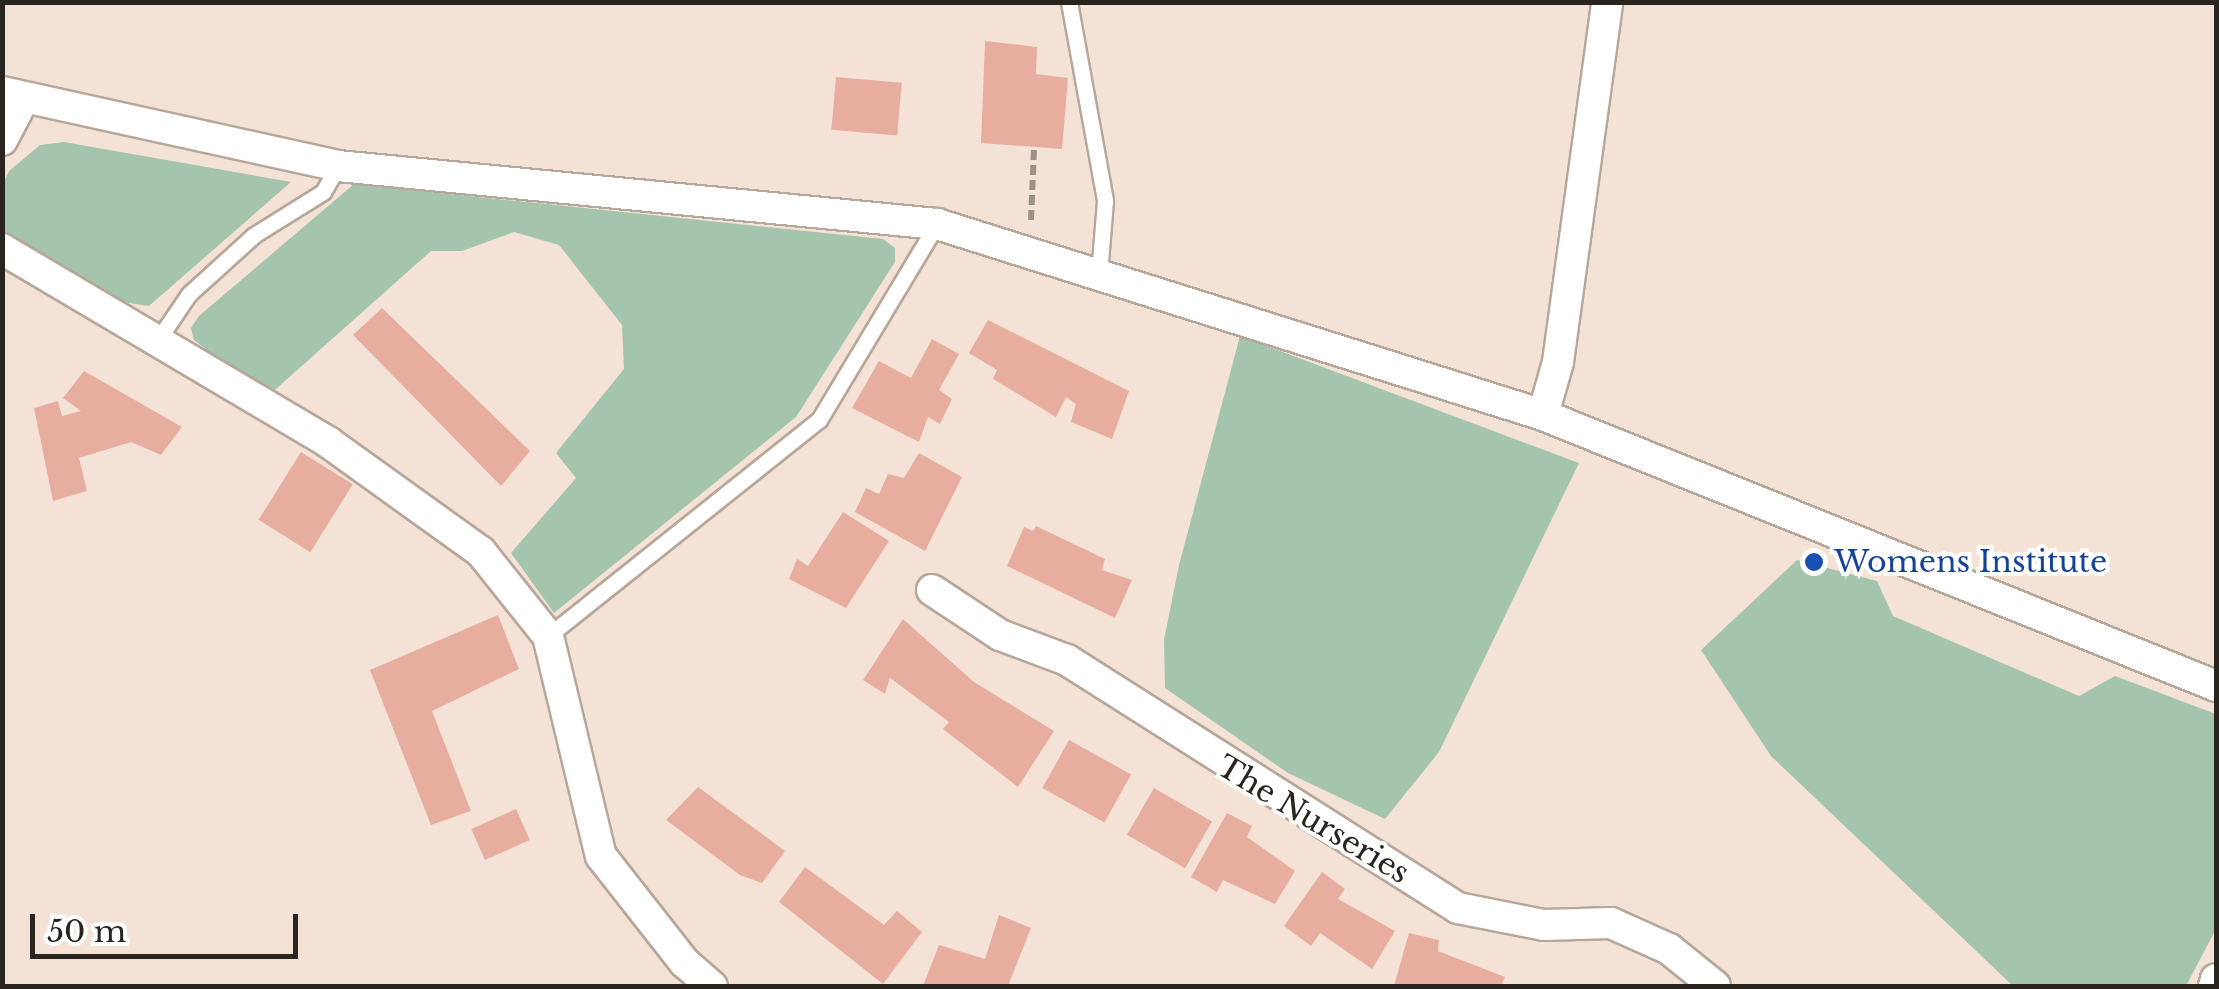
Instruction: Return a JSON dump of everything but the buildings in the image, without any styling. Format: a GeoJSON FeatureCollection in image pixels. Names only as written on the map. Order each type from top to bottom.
{"type":"FeatureCollection","features":[{"type":"Feature","properties":{"kind":"street"},"geometry":{"type":"LineString","coordinates":[[1544,415],[1558,362],[1606,2]]}},
{"type":"Feature","properties":{"kind":"street"},"geometry":{"type":"LineString","coordinates":[[2,140],[13,96],[338,166],[937,224],[1544,415],[2216,686]]}},
{"type":"Feature","properties":{"kind":"street"},"geometry":{"type":"LineString","coordinates":[[2,249],[155,344],[328,442],[481,552],[548,636],[601,856],[684,962],[712,986]]}},
{"type":"Feature","properties":{"kind":"street","name":"The Nurseries"},"geometry":{"type":"LineString","coordinates":[[932,590],[1000,635],[1066,660],[1458,908],[1544,925],[1611,923],[1669,949],[1714,986]]}},
{"type":"Feature","properties":{"kind":"street"},"geometry":{"type":"LineString","coordinates":[[2214,986],[2216,979]]}},
{"type":"Feature","properties":{"kind":"lane"},"geometry":{"type":"LineString","coordinates":[[1069,2],[1105,201],[1099,274]]}},
{"type":"Feature","properties":{"kind":"lane"},"geometry":{"type":"LineString","coordinates":[[155,344],[189,294],[254,235],[322,192],[338,166]]}},
{"type":"Feature","properties":{"kind":"lane"},"geometry":{"type":"LineString","coordinates":[[548,636],[819,420],[937,224]]}},
{"type":"Feature","properties":{"kind":"path"},"geometry":{"type":"LineString","coordinates":[[1023,250],[1033,210],[1034,147]]}},
{"type":"Feature","properties":{"kind":"green space"},"geometry":{"type":"Polygon","coordinates":[[[64,142],[291,182],[149,306],[109,300],[10,242],[3,230],[3,184],[9,171],[40,145],[64,142]]]}},
{"type":"Feature","properties":{"kind":"green space"},"geometry":{"type":"Polygon","coordinates":[[[354,184],[883,239],[895,248],[895,262],[796,417],[554,613],[511,553],[576,478],[556,453],[624,369],[622,325],[559,245],[514,232],[462,251],[431,251],[268,396],[194,340],[191,328],[199,316],[354,184]]]}},
{"type":"Feature","properties":{"kind":"green space"},"geometry":{"type":"Polygon","coordinates":[[[1240,336],[1579,463],[1439,752],[1385,819],[1288,773],[1165,688],[1164,640],[1179,565],[1240,336]]]}},
{"type":"Feature","properties":{"kind":"green space"},"geometry":{"type":"Polygon","coordinates":[[[1797,560],[1877,581],[1893,616],[2079,696],[2115,676],[2216,714],[2216,929],[2186,986],[2013,986],[1771,756],[1701,650],[1797,560]]]}},
{"type":"Feature","properties":{"kind":"place","name":"Womens Institute"},"geometry":{"type":"Point","coordinates":[1814,562]}}]}
